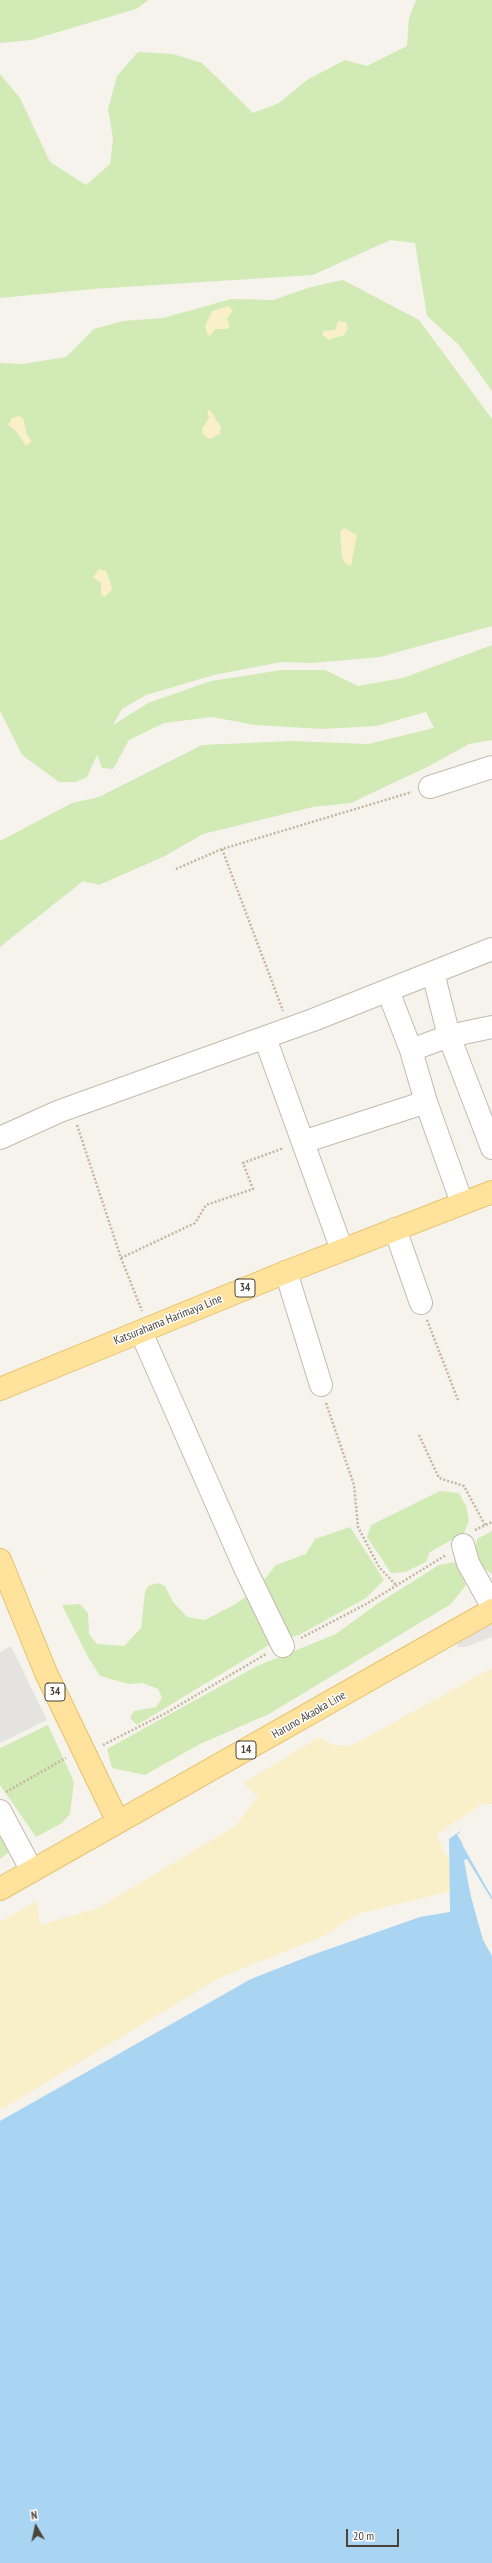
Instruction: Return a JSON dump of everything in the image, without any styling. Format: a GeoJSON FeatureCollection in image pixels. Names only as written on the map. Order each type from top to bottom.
{"type":"FeatureCollection","features":[{"type":"Feature","properties":{"kind":"main road","name":"Katsurahama Harimaya Line"},"geometry":{"type":"LineString","coordinates":[[0,1389],[286,1272],[492,1192]]}},
{"type":"Feature","properties":{"kind":"main road","name":"34"},"geometry":{"type":"LineString","coordinates":[[0,1560],[46,1673],[118,1822]]}},
{"type":"Feature","properties":{"kind":"main road","name":"Haruno Akaoka Line"},"geometry":{"type":"LineString","coordinates":[[0,1889],[492,1610]]}},
{"type":"Feature","properties":{"kind":"street"},"geometry":{"type":"LineString","coordinates":[[430,787],[492,767]]}},
{"type":"Feature","properties":{"kind":"street"},"geometry":{"type":"LineString","coordinates":[[0,1138],[71,1107],[289,1029],[492,949]]}},
{"type":"Feature","properties":{"kind":"street"},"geometry":{"type":"LineString","coordinates":[[433,973],[449,1036],[492,1148]]}},
{"type":"Feature","properties":{"kind":"street"},"geometry":{"type":"LineString","coordinates":[[388,991],[412,1050],[426,1102],[462,1203]]}},
{"type":"Feature","properties":{"kind":"street"},"geometry":{"type":"LineString","coordinates":[[412,1050],[449,1036],[492,1027]]}},
{"type":"Feature","properties":{"kind":"street"},"geometry":{"type":"LineString","coordinates":[[265,1038],[342,1250]]}},
{"type":"Feature","properties":{"kind":"street"},"geometry":{"type":"LineString","coordinates":[[303,1142],[426,1102]]}},
{"type":"Feature","properties":{"kind":"street"},"geometry":{"type":"LineString","coordinates":[[395,1229],[421,1302]]}},
{"type":"Feature","properties":{"kind":"street"},"geometry":{"type":"LineString","coordinates":[[286,1272],[321,1385]]}},
{"type":"Feature","properties":{"kind":"street"},"geometry":{"type":"LineString","coordinates":[[145,1330],[245,1568],[283,1646]]}},
{"type":"Feature","properties":{"kind":"street"},"geometry":{"type":"LineString","coordinates":[[463,1545],[468,1563],[492,1606]]}},
{"type":"Feature","properties":{"kind":"street"},"geometry":{"type":"LineString","coordinates":[[0,1811],[32,1871]]}},
{"type":"Feature","properties":{"kind":"path"},"geometry":{"type":"LineString","coordinates":[[176,869],[222,849],[430,787]]}},
{"type":"Feature","properties":{"kind":"path"},"geometry":{"type":"LineString","coordinates":[[222,849],[289,1029]]}},
{"type":"Feature","properties":{"kind":"path"},"geometry":{"type":"LineString","coordinates":[[71,1107],[145,1330]]}},
{"type":"Feature","properties":{"kind":"path"},"geometry":{"type":"LineString","coordinates":[[121,1258],[195,1223],[206,1205],[253,1189],[243,1163],[303,1142]]}},
{"type":"Feature","properties":{"kind":"path"},"geometry":{"type":"LineString","coordinates":[[421,1302],[458,1400]]}},
{"type":"Feature","properties":{"kind":"path"},"geometry":{"type":"LineString","coordinates":[[321,1385],[335,1434],[354,1485],[358,1527],[379,1567],[396,1585]]}},
{"type":"Feature","properties":{"kind":"path"},"geometry":{"type":"LineString","coordinates":[[419,1435],[439,1478],[464,1486],[486,1525]]}},
{"type":"Feature","properties":{"kind":"path"},"geometry":{"type":"LineString","coordinates":[[0,1795],[65,1758],[84,1752]]}},
{"type":"Feature","properties":{"kind":"green space"},"geometry":{"type":"Polygon","coordinates":[[[0,0],[149,0],[136,9],[31,40],[0,43],[0,0]]]}},
{"type":"Feature","properties":{"kind":"green space"},"geometry":{"type":"Polygon","coordinates":[[[416,0],[492,0],[492,391],[459,345],[427,316],[415,243],[390,240],[313,275],[93,289],[0,298],[0,74],[20,98],[50,162],[86,185],[110,164],[113,138],[108,109],[117,76],[138,52],[173,54],[202,63],[253,113],[279,103],[307,80],[345,60],[367,66],[407,46],[409,18],[416,0]]]}},
{"type":"Feature","properties":{"kind":"green space"},"geometry":{"type":"Polygon","coordinates":[[[343,280],[419,320],[492,419],[492,626],[380,657],[311,663],[281,662],[214,675],[146,695],[122,709],[113,725],[148,703],[211,681],[282,670],[325,670],[358,686],[403,678],[492,645],[492,740],[469,744],[429,766],[351,803],[313,807],[203,834],[165,856],[99,885],[83,881],[0,947],[0,841],[72,803],[99,797],[202,745],[291,741],[368,744],[434,728],[426,712],[376,726],[322,729],[255,725],[212,717],[164,723],[129,740],[113,769],[102,768],[97,755],[87,777],[76,782],[59,782],[22,755],[0,711],[0,363],[23,364],[66,357],[94,329],[123,321],[163,318],[231,299],[273,300],[311,287],[343,280]]]}},
{"type":"Feature","properties":{"kind":"green space"},"geometry":{"type":"Polygon","coordinates":[[[440,1491],[459,1493],[466,1506],[469,1520],[464,1533],[430,1552],[426,1562],[405,1572],[391,1573],[367,1537],[371,1525],[440,1491]]]}},
{"type":"Feature","properties":{"kind":"green space"},"geometry":{"type":"Polygon","coordinates":[[[350,1527],[384,1580],[366,1598],[299,1635],[283,1639],[263,1581],[276,1565],[306,1554],[315,1539],[350,1527]]]}},
{"type":"Feature","properties":{"kind":"green space"},"geometry":{"type":"Polygon","coordinates":[[[492,1531],[492,1574],[473,1560],[477,1539],[492,1531]]]}},
{"type":"Feature","properties":{"kind":"green space"},"geometry":{"type":"Polygon","coordinates":[[[455,1562],[466,1585],[451,1604],[269,1714],[200,1744],[145,1775],[112,1768],[107,1749],[257,1666],[336,1634],[377,1604],[439,1565],[455,1562]]]}},
{"type":"Feature","properties":{"kind":"green space"},"geometry":{"type":"Polygon","coordinates":[[[158,1583],[165,1586],[173,1602],[187,1617],[205,1620],[234,1605],[248,1595],[274,1642],[137,1725],[130,1718],[134,1711],[156,1707],[162,1698],[158,1689],[143,1683],[129,1684],[100,1676],[88,1657],[62,1605],[80,1604],[88,1613],[89,1634],[97,1644],[124,1646],[141,1628],[145,1592],[148,1586],[158,1583]]]}},
{"type":"Feature","properties":{"kind":"green space"},"geometry":{"type":"Polygon","coordinates":[[[48,1725],[74,1782],[70,1814],[62,1823],[36,1837],[0,1785],[0,1748],[48,1725]]]}},
{"type":"Feature","properties":{"kind":"green space"},"geometry":{"type":"Polygon","coordinates":[[[0,1829],[6,1842],[8,1853],[0,1859],[0,1829]]]}},
{"type":"Feature","properties":{"kind":"sand"},"geometry":{"type":"Polygon","coordinates":[[[228,306],[233,310],[227,319],[230,327],[226,329],[216,329],[210,336],[207,334],[205,326],[212,311],[228,306]]]}},
{"type":"Feature","properties":{"kind":"sand"},"geometry":{"type":"Polygon","coordinates":[[[338,321],[346,322],[348,328],[344,335],[329,340],[323,335],[323,331],[335,330],[338,321]]]}},
{"type":"Feature","properties":{"kind":"sand"},"geometry":{"type":"Polygon","coordinates":[[[210,410],[221,427],[220,434],[210,439],[203,435],[202,429],[209,418],[207,411],[210,410]]]}},
{"type":"Feature","properties":{"kind":"sand"},"geometry":{"type":"Polygon","coordinates":[[[18,416],[23,418],[27,435],[32,441],[26,446],[16,431],[8,425],[11,419],[18,416]]]}},
{"type":"Feature","properties":{"kind":"sand"},"geometry":{"type":"Polygon","coordinates":[[[344,528],[357,535],[351,566],[346,564],[342,558],[340,531],[344,528]]]}},
{"type":"Feature","properties":{"kind":"sand"},"geometry":{"type":"Polygon","coordinates":[[[99,569],[106,571],[112,587],[111,591],[104,597],[101,593],[101,583],[93,577],[99,569]]]}},
{"type":"Feature","properties":{"kind":"sand"},"geometry":{"type":"Polygon","coordinates":[[[492,1668],[492,1804],[482,1804],[436,1835],[463,1888],[357,1914],[324,1936],[219,1978],[0,2109],[0,1922],[37,1901],[40,1925],[98,1908],[235,1826],[258,1797],[244,1783],[319,1737],[332,1745],[351,1746],[492,1668]]]}},
{"type":"Feature","properties":{"kind":"shaded area"},"geometry":{"type":"Polygon","coordinates":[[[492,1623],[492,1637],[465,1647],[457,1647],[459,1641],[492,1623]]]}},
{"type":"Feature","properties":{"kind":"shaded area"},"geometry":{"type":"Polygon","coordinates":[[[11,1646],[47,1720],[0,1743],[0,1652],[11,1646]]]}},
{"type":"Feature","properties":{"kind":"water"},"geometry":{"type":"Polygon","coordinates":[[[460,1831],[463,1846],[492,1897],[492,2563],[0,2563],[0,2121],[251,1979],[312,1955],[420,1917],[450,1912],[449,1839],[460,1831]]]}},
{"type":"Feature","properties":{"kind":"pier"},"geometry":{"type":"Polygon","coordinates":[[[460,1829],[462,1831],[465,1845],[492,1897],[457,1834],[461,1832],[460,1829]]]}},
{"type":"Feature","properties":{"kind":"pier"},"geometry":{"type":"Polygon","coordinates":[[[467,1859],[492,1900],[492,1956],[483,1940],[471,1897],[464,1860],[467,1859]]]}}]}
